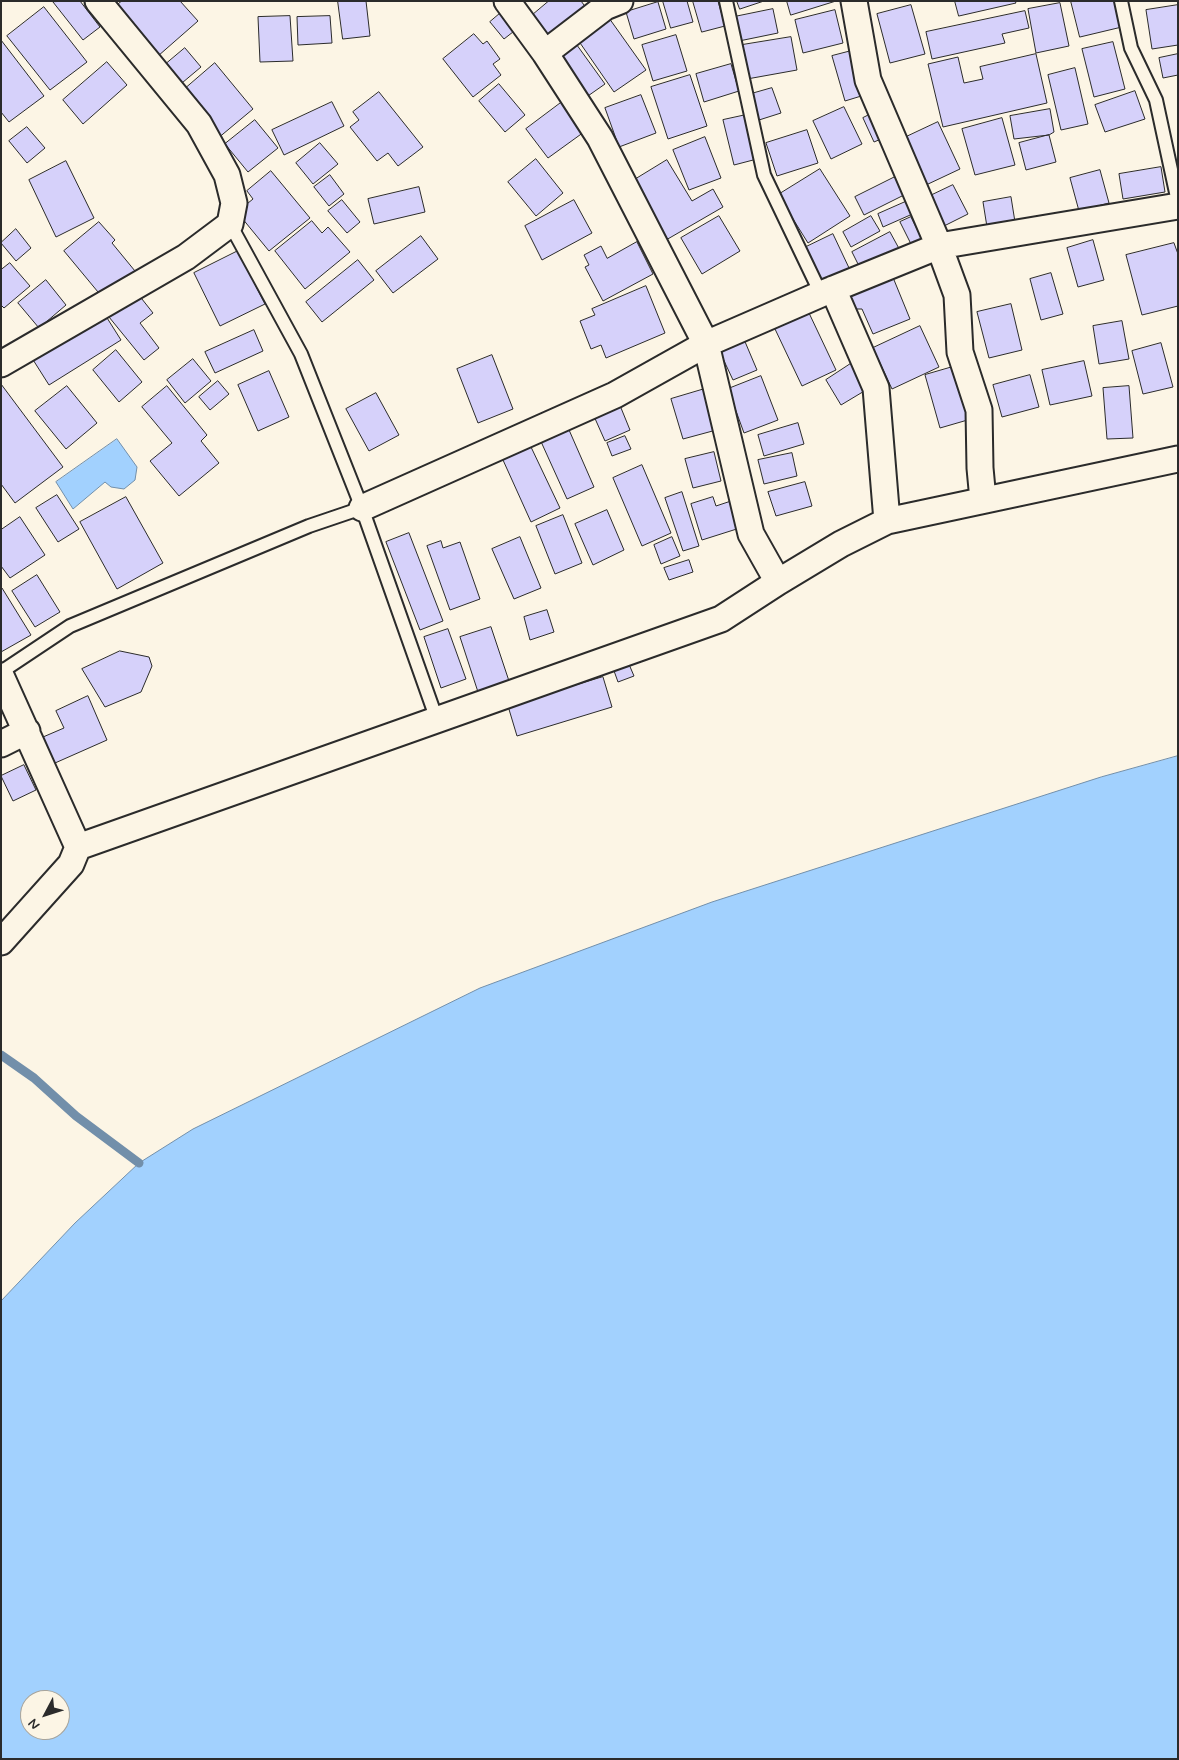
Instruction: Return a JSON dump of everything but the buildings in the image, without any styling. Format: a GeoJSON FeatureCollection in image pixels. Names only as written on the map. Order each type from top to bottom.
{"type":"FeatureCollection","features":[{"type":"Feature","properties":{"kind":"street"},"geometry":{"type":"LineString","coordinates":[[1,364],[186,257],[230,224],[234,203],[227,176],[199,124],[98,1]]}},
{"type":"Feature","properties":{"kind":"street"},"geometry":{"type":"LineString","coordinates":[[507,1],[546,53],[600,138],[706,344],[751,534],[778,582]]}},
{"type":"Feature","properties":{"kind":"street"},"geometry":{"type":"LineString","coordinates":[[546,53],[605,7],[620,1]]}},
{"type":"Feature","properties":{"kind":"street"},"geometry":{"type":"LineString","coordinates":[[854,1],[868,80],[939,246],[957,295],[960,352],[979,410],[980,468],[983,500]]}},
{"type":"Feature","properties":{"kind":"street"},"geometry":{"type":"LineString","coordinates":[[362,508],[615,395],[706,344],[827,291],[939,246],[1178,204]]}},
{"type":"Feature","properties":{"kind":"street"},"geometry":{"type":"LineString","coordinates":[[827,291],[876,388],[887,521]]}},
{"type":"Feature","properties":{"kind":"street"},"geometry":{"type":"LineString","coordinates":[[78,847],[721,620],[778,582],[841,544],[887,521],[1178,459]]}},
{"type":"Feature","properties":{"kind":"street"},"geometry":{"type":"LineString","coordinates":[[1,676],[78,847],[71,864],[1,942]]}},
{"type":"Feature","properties":{"kind":"street"},"geometry":{"type":"LineString","coordinates":[[1,744],[27,731]]}},
{"type":"Feature","properties":{"kind":"lane"},"geometry":{"type":"LineString","coordinates":[[726,1],[764,175],[827,291]]}},
{"type":"Feature","properties":{"kind":"lane"},"geometry":{"type":"LineString","coordinates":[[1121,1],[1131,48],[1156,100],[1178,204]]}},
{"type":"Feature","properties":{"kind":"lane"},"geometry":{"type":"LineString","coordinates":[[230,224],[300,354],[362,508],[437,720]]}},
{"type":"Feature","properties":{"kind":"lane"},"geometry":{"type":"LineString","coordinates":[[1,672],[70,626],[309,526],[362,508]]}},
{"type":"Feature","properties":{"kind":"water"},"geometry":{"type":"Polygon","coordinates":[[[117,439],[137,467],[135,480],[124,489],[111,487],[105,482],[73,509],[56,482],[117,439]]]}},
{"type":"Feature","properties":{"kind":"water"},"geometry":{"type":"Polygon","coordinates":[[[1178,756],[1178,1759],[1,1759],[1,1301],[75,1223],[139,1163],[193,1129],[480,988],[712,902],[1101,777],[1178,756]]]}},
{"type":"Feature","properties":{"kind":"waterway"},"geometry":{"type":"LineString","coordinates":[[1,1055],[34,1078],[76,1116],[139,1163]]}}]}
